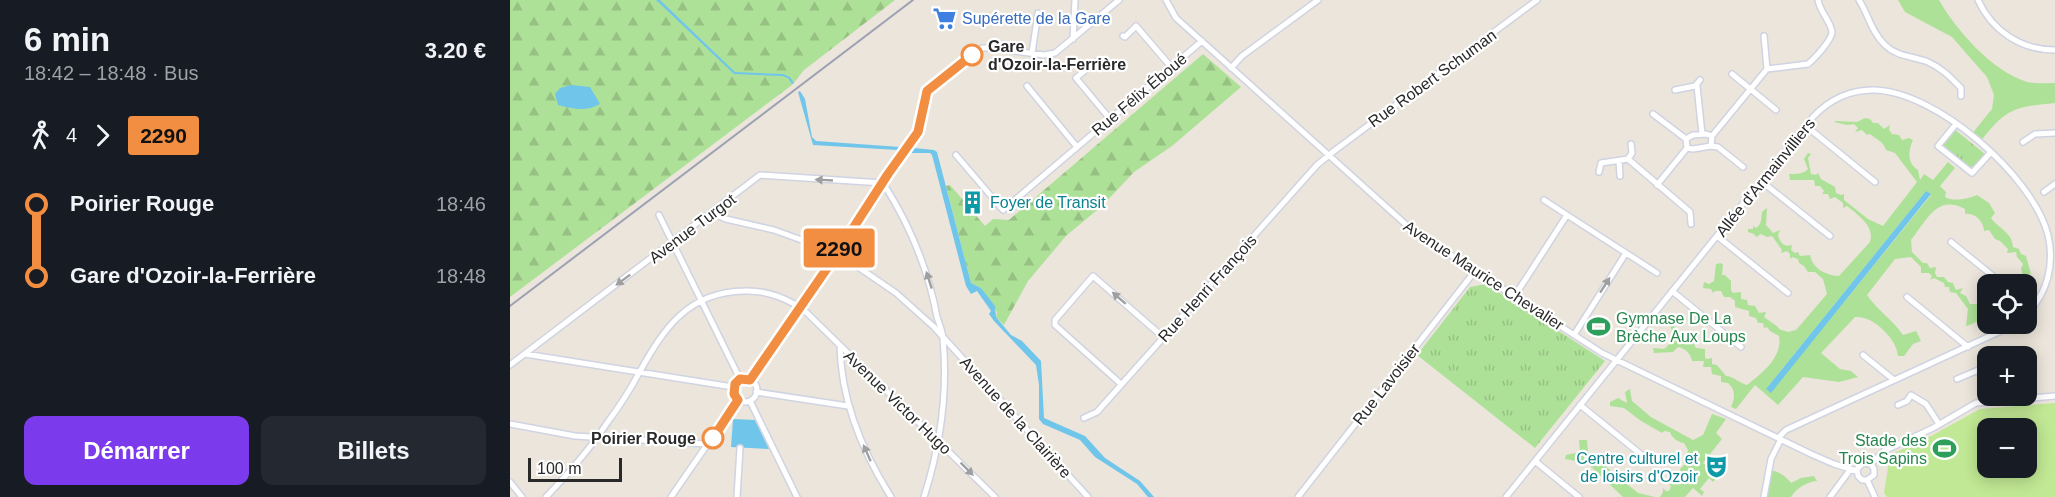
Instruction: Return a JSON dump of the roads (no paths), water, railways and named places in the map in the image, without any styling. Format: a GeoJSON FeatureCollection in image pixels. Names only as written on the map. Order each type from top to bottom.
{"type":"FeatureCollection","features":[{"type":"Feature","properties":{"kind":"street"},"geometry":{"type":"LineString","coordinates":[[1073,39],[1075,0]]}},
{"type":"Feature","properties":{"kind":"street"},"geometry":{"type":"LineString","coordinates":[[750,380],[918,132],[926,93],[932,86],[982,48],[1053,54],[1119,0]]}},
{"type":"Feature","properties":{"kind":"street","name":"Avenue Maurice Chevalier"},"geometry":{"type":"LineString","coordinates":[[1166,0],[1172,13],[1327,156],[1412,230],[1616,360],[1779,438],[1853,470]]}},
{"type":"Feature","properties":{"kind":"street"},"geometry":{"type":"LineString","coordinates":[[1231,68],[1242,56],[1318,0]]}},
{"type":"Feature","properties":{"kind":"street","name":"Rue Robert Schuman"},"geometry":{"type":"LineString","coordinates":[[1327,156],[1537,0]]}},
{"type":"Feature","properties":{"kind":"street"},"geometry":{"type":"LineString","coordinates":[[1767,69],[1808,64],[1830,39],[1831,29],[1820,10],[1818,0]]}},
{"type":"Feature","properties":{"kind":"street"},"geometry":{"type":"LineString","coordinates":[[1859,0],[1885,45],[1901,55],[1940,68],[1961,88],[1961,96]]}},
{"type":"Feature","properties":{"kind":"street"},"geometry":{"type":"LineString","coordinates":[[1978,0],[1993,24],[2008,37],[2025,45],[2055,50]]}},
{"type":"Feature","properties":{"kind":"street"},"geometry":{"type":"LineString","coordinates":[[1032,53],[1038,13]]}},
{"type":"Feature","properties":{"kind":"street"},"geometry":{"type":"LineString","coordinates":[[1123,36],[1125,37],[1136,26],[1172,68]]}},
{"type":"Feature","properties":{"kind":"street"},"geometry":{"type":"LineString","coordinates":[[1712,146],[1712,136],[1767,69],[1764,36]]}},
{"type":"Feature","properties":{"kind":"street","name":"Rue Félix Éboué"},"geometry":{"type":"LineString","coordinates":[[956,155],[1003,210],[1202,41]]}},
{"type":"Feature","properties":{"kind":"street"},"geometry":{"type":"LineString","coordinates":[[1076,78],[1095,62]]}},
{"type":"Feature","properties":{"kind":"street"},"geometry":{"type":"LineString","coordinates":[[1071,72],[1110,118]]}},
{"type":"Feature","properties":{"kind":"street"},"geometry":{"type":"LineString","coordinates":[[1732,74],[1776,110]]}},
{"type":"Feature","properties":{"kind":"street"},"geometry":{"type":"LineString","coordinates":[[1675,90],[1698,83],[1702,134]]}},
{"type":"Feature","properties":{"kind":"street","name":"Rue Félix Éboué"},"geometry":{"type":"LineString","coordinates":[[1026,86],[1077,147]]}},
{"type":"Feature","properties":{"kind":"street","name":"Allée d'Armainvilliers"},"geometry":{"type":"LineString","coordinates":[[1506,497],[1806,126],[1822,108],[1851,92],[1874,90],[1891,92],[1913,100],[1956,124],[1991,152],[2012,174],[2041,218],[2048,235],[2051,259],[2049,277],[2037,302]]}},
{"type":"Feature","properties":{"kind":"street"},"geometry":{"type":"LineString","coordinates":[[1653,114],[1686,140],[1687,148],[1657,185]]}},
{"type":"Feature","properties":{"kind":"street"},"geometry":{"type":"LineString","coordinates":[[1956,124],[1938,146],[1972,173],[1991,152]]}},
{"type":"Feature","properties":{"kind":"street"},"geometry":{"type":"LineString","coordinates":[[1806,126],[1875,182]]}},
{"type":"Feature","properties":{"kind":"street"},"geometry":{"type":"LineString","coordinates":[[2023,142],[2035,134],[2055,133]]}},
{"type":"Feature","properties":{"kind":"street"},"geometry":{"type":"LineString","coordinates":[[1686,140],[1689,136],[1702,134],[1712,136]]}},
{"type":"Feature","properties":{"kind":"street"},"geometry":{"type":"LineString","coordinates":[[1599,171],[1601,163],[1628,159],[1632,153],[1631,144]]}},
{"type":"Feature","properties":{"kind":"street"},"geometry":{"type":"LineString","coordinates":[[1687,148],[1718,147],[1743,168]]}},
{"type":"Feature","properties":{"kind":"street","name":"Rue Henri François"},"geometry":{"type":"LineString","coordinates":[[1084,418],[1097,411],[1327,156]]}},
{"type":"Feature","properties":{"kind":"street"},"geometry":{"type":"LineString","coordinates":[[1628,159],[1690,212],[1691,224]]}},
{"type":"Feature","properties":{"kind":"street"},"geometry":{"type":"LineString","coordinates":[[1618,161],[1620,176]]}},
{"type":"Feature","properties":{"kind":"street","name":"Avenue Turgot"},"geometry":{"type":"LineString","coordinates":[[510,365],[760,175],[883,183]]}},
{"type":"Feature","properties":{"kind":"street"},"geometry":{"type":"LineString","coordinates":[[1761,181],[1830,236]]}},
{"type":"Feature","properties":{"kind":"street"},"geometry":{"type":"LineString","coordinates":[[883,183],[904,218],[920,253],[932,288],[943,337],[943,393],[939,441],[924,497]]}},
{"type":"Feature","properties":{"kind":"street"},"geometry":{"type":"LineString","coordinates":[[2044,192],[2055,184]]}},
{"type":"Feature","properties":{"kind":"street"},"geometry":{"type":"LineString","coordinates":[[1544,200],[1657,273]]}},
{"type":"Feature","properties":{"kind":"street","name":"Avenue de la Clairière"},"geometry":{"type":"LineString","coordinates":[[711,213],[790,236],[835,255],[896,293],[928,321],[1088,497]]}},
{"type":"Feature","properties":{"kind":"street"},"geometry":{"type":"LineString","coordinates":[[659,215],[740,379]]}},
{"type":"Feature","properties":{"kind":"street"},"geometry":{"type":"LineString","coordinates":[[1514,297],[1567,215]]}},
{"type":"Feature","properties":{"kind":"street"},"geometry":{"type":"LineString","coordinates":[[1717,236],[1788,293]]}},
{"type":"Feature","properties":{"kind":"street"},"geometry":{"type":"LineString","coordinates":[[1951,242],[1990,274]]}},
{"type":"Feature","properties":{"kind":"street"},"geometry":{"type":"LineString","coordinates":[[1574,334],[1626,253]]}},
{"type":"Feature","properties":{"kind":"street","name":"Rue Lavoisier"},"geometry":{"type":"LineString","coordinates":[[1298,497],[1475,271]]}},
{"type":"Feature","properties":{"kind":"street"},"geometry":{"type":"LineString","coordinates":[[1121,384],[1055,325],[1055,320],[1093,276],[1163,337]]}},
{"type":"Feature","properties":{"kind":"street"},"geometry":{"type":"LineString","coordinates":[[546,497],[596,438],[671,323],[684,311],[700,300],[722,293],[749,290],[780,297],[800,307]]}},
{"type":"Feature","properties":{"kind":"street"},"geometry":{"type":"LineString","coordinates":[[1672,291],[1742,347]]}},
{"type":"Feature","properties":{"kind":"street"},"geometry":{"type":"LineString","coordinates":[[1907,297],[1968,347]]}},
{"type":"Feature","properties":{"kind":"street","name":"Avenue Victor Hugo"},"geometry":{"type":"LineString","coordinates":[[800,307],[995,497]]}},
{"type":"Feature","properties":{"kind":"street"},"geometry":{"type":"LineString","coordinates":[[1764,497],[1771,459],[1779,438],[1786,430],[1995,334]]}},
{"type":"Feature","properties":{"kind":"street"},"geometry":{"type":"LineString","coordinates":[[840,346],[840,364],[848,406],[867,454],[891,497]]}},
{"type":"Feature","properties":{"kind":"street"},"geometry":{"type":"LineString","coordinates":[[525,354],[733,387]]}},
{"type":"Feature","properties":{"kind":"street"},"geometry":{"type":"LineString","coordinates":[[1863,355],[1894,381]]}},
{"type":"Feature","properties":{"kind":"street"},"geometry":{"type":"LineString","coordinates":[[1957,379],[1977,371]]}},
{"type":"Feature","properties":{"kind":"street"},"geometry":{"type":"LineString","coordinates":[[740,379],[750,380],[755,385],[756,392],[750,400],[744,402],[738,400],[734,394],[733,387],[740,379]]}},
{"type":"Feature","properties":{"kind":"street"},"geometry":{"type":"LineString","coordinates":[[756,392],[848,406]]}},
{"type":"Feature","properties":{"kind":"street"},"geometry":{"type":"LineString","coordinates":[[1898,405],[1907,401],[1911,395],[1926,404],[1939,424]]}},
{"type":"Feature","properties":{"kind":"street"},"geometry":{"type":"LineString","coordinates":[[2037,397],[2055,396]]}},
{"type":"Feature","properties":{"kind":"street"},"geometry":{"type":"LineString","coordinates":[[671,497],[738,400]]}},
{"type":"Feature","properties":{"kind":"street"},"geometry":{"type":"LineString","coordinates":[[750,400],[796,497]]}},
{"type":"Feature","properties":{"kind":"street"},"geometry":{"type":"LineString","coordinates":[[1871,464],[1884,451],[1977,404]]}},
{"type":"Feature","properties":{"kind":"street"},"geometry":{"type":"LineString","coordinates":[[1580,405],[1648,460]]}},
{"type":"Feature","properties":{"kind":"street"},"geometry":{"type":"LineString","coordinates":[[510,424],[596,438],[707,444]]}},
{"type":"Feature","properties":{"kind":"street"},"geometry":{"type":"LineString","coordinates":[[737,497],[740,448]]}},
{"type":"Feature","properties":{"kind":"street"},"geometry":{"type":"LineString","coordinates":[[1535,461],[1580,497]]}},
{"type":"Feature","properties":{"kind":"street"},"geometry":{"type":"LineString","coordinates":[[1830,497],[1853,470],[1865,462],[1871,464],[1875,469],[1874,475],[1867,480]]}},
{"type":"Feature","properties":{"kind":"street"},"geometry":{"type":"LineString","coordinates":[[1853,470],[1860,478],[1867,480],[1875,497]]}},
{"type":"Feature","properties":{"kind":"street"},"geometry":{"type":"LineString","coordinates":[[510,482],[522,497]]}},
{"type":"Feature","properties":{"kind":"water"},"geometry":{"type":"Polygon","coordinates":[[[656,0],[660,0],[735,72],[783,74],[790,77],[794,83],[792,84],[788,78],[782,76],[734,74],[656,0]]]}},
{"type":"Feature","properties":{"kind":"water"},"geometry":{"type":"Polygon","coordinates":[[[571,85],[590,87],[600,104],[585,109],[558,105],[555,94],[560,88],[571,85]]]}},
{"type":"Feature","properties":{"kind":"water"},"geometry":{"type":"Polygon","coordinates":[[[800,91],[805,99],[812,137],[816,141],[900,147],[898,150],[813,145],[798,92],[800,91]]]}},
{"type":"Feature","properties":{"kind":"water"},"geometry":{"type":"Polygon","coordinates":[[[914,148],[937,152],[971,283],[981,288],[995,306],[996,317],[1011,335],[1022,341],[1041,361],[1044,418],[1085,436],[1105,458],[1140,481],[1154,497],[1148,497],[1137,484],[1095,457],[1080,440],[1043,424],[1039,419],[1039,385],[1036,365],[994,321],[989,314],[991,311],[977,291],[971,294],[966,286],[932,155],[930,153],[911,153],[914,148]]]}},
{"type":"Feature","properties":{"kind":"water"},"geometry":{"type":"Polygon","coordinates":[[[1926,191],[1931,194],[1771,393],[1766,389],[1926,191]]]}},
{"type":"Feature","properties":{"kind":"water"},"geometry":{"type":"Polygon","coordinates":[[[733,419],[755,420],[769,449],[731,447],[733,419]]]}},
{"type":"Feature","properties":{"kind":"railway"},"geometry":{"type":"LineString","coordinates":[[510,306],[913,0]]}},
{"type":"Feature","properties":{"kind":"place","name":"Supérette de la Gare"},"geometry":{"type":"Point","coordinates":[944,18]}},
{"type":"Feature","properties":{"kind":"place","name":"Gare d'Ozoir-la-Ferrière"},"geometry":{"type":"Point","coordinates":[972,55]}},
{"type":"Feature","properties":{"kind":"place","name":"Foyer de Transit"},"geometry":{"type":"Point","coordinates":[972,202]}},
{"type":"Feature","properties":{"kind":"place","name":"Gymnase De La Brèche Aux Loups"},"geometry":{"type":"Point","coordinates":[1598,327]}},
{"type":"Feature","properties":{"kind":"place","name":"Poirier Rouge"},"geometry":{"type":"Point","coordinates":[713,438]}},
{"type":"Feature","properties":{"kind":"place","name":"Stade des Trois Sapins"},"geometry":{"type":"Point","coordinates":[1945,449]}},
{"type":"Feature","properties":{"kind":"place","name":"Centre culturel et de loisirs d'Ozoir"},"geometry":{"type":"Point","coordinates":[1716,467]}}]}
